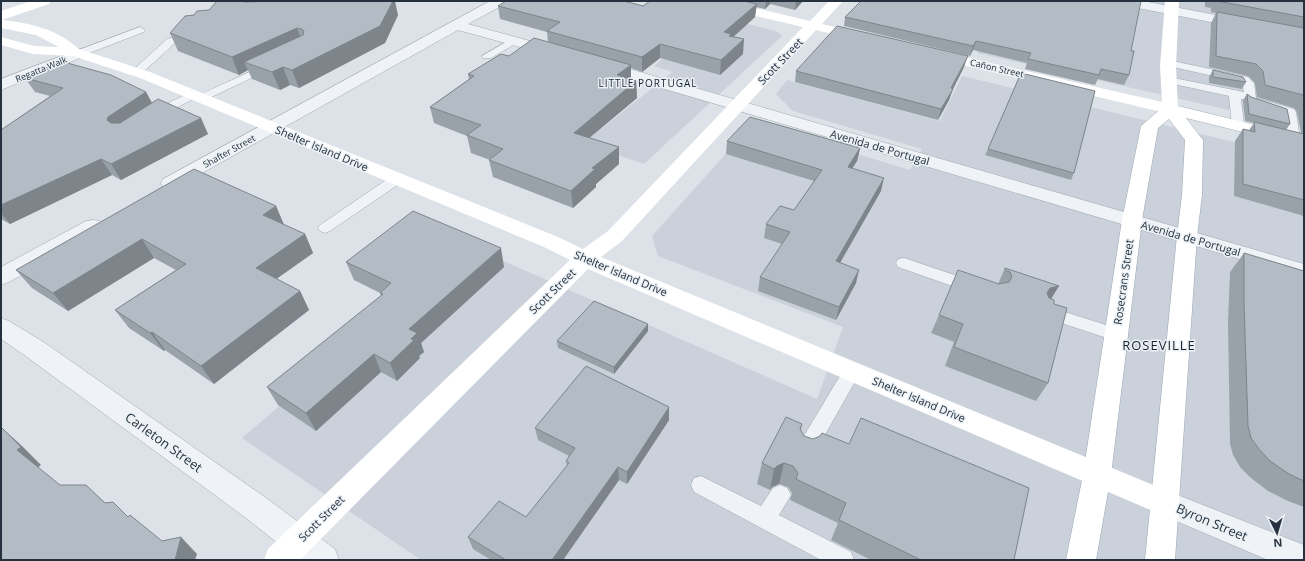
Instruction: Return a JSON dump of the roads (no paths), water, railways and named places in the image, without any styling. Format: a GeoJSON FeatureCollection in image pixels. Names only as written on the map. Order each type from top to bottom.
{"type":"FeatureCollection","features":[{"type":"Feature","properties":{"kind":"main road"},"geometry":{"type":"LineString","coordinates":[[1,16],[44,1]]}},
{"type":"Feature","properties":{"kind":"main road"},"geometry":{"type":"LineString","coordinates":[[709,1],[874,40]]}},
{"type":"Feature","properties":{"kind":"main road","name":"Scott Street"},"geometry":{"type":"LineString","coordinates":[[289,550],[476,364],[585,259],[615,236],[836,1]]}},
{"type":"Feature","properties":{"kind":"main road"},"geometry":{"type":"LineString","coordinates":[[1160,560],[1187,236],[1192,195],[1194,140],[1170,109],[1168,63],[1171,6]]}},
{"type":"Feature","properties":{"kind":"main road","name":"Shelter Island Drive"},"geometry":{"type":"LineString","coordinates":[[1,24],[22,27],[54,37],[77,52]]}},
{"type":"Feature","properties":{"kind":"main road","name":"Shelter Island Drive"},"geometry":{"type":"LineString","coordinates":[[1,41],[33,50],[77,52],[137,72],[551,242],[585,259],[852,370],[1164,503]]}},
{"type":"Feature","properties":{"kind":"main road","name":"Cañon Street"},"geometry":{"type":"LineString","coordinates":[[928,52],[1299,141]]}},
{"type":"Feature","properties":{"kind":"main road","name":"Rosecrans Street"},"geometry":{"type":"LineString","coordinates":[[1081,560],[1097,475],[1132,220],[1150,126],[1170,109]]}},
{"type":"Feature","properties":{"kind":"street","name":"Shafter Street"},"geometry":{"type":"LineString","coordinates":[[158,190],[500,1]]}},
{"type":"Feature","properties":{"kind":"street"},"geometry":{"type":"LineString","coordinates":[[1122,1],[1171,6],[1258,26]]}},
{"type":"Feature","properties":{"kind":"street"},"geometry":{"type":"LineString","coordinates":[[456,25],[567,56]]}},
{"type":"Feature","properties":{"kind":"street","name":"Regatta Walk"},"geometry":{"type":"LineString","coordinates":[[1,85],[77,52]]}},
{"type":"Feature","properties":{"kind":"street","name":"Avenida de Portugal"},"geometry":{"type":"LineString","coordinates":[[590,63],[1304,271]]}},
{"type":"Feature","properties":{"kind":"street"},"geometry":{"type":"LineString","coordinates":[[1,277],[104,220]]}},
{"type":"Feature","properties":{"kind":"street","name":"Carleton Street"},"geometry":{"type":"LineString","coordinates":[[1,327],[49,359],[289,550],[324,560]]}},
{"type":"Feature","properties":{"kind":"street","name":"Byron Street"},"geometry":{"type":"LineString","coordinates":[[1164,503],[1304,560]]}},
{"type":"Feature","properties":{"kind":"lane"},"geometry":{"type":"LineString","coordinates":[[77,52],[140,30]]}},
{"type":"Feature","properties":{"kind":"lane"},"geometry":{"type":"LineString","coordinates":[[137,72],[172,41]]}},
{"type":"Feature","properties":{"kind":"lane"},"geometry":{"type":"LineString","coordinates":[[487,56],[513,41]]}},
{"type":"Feature","properties":{"kind":"lane"},"geometry":{"type":"LineString","coordinates":[[142,122],[161,110],[277,62]]}},
{"type":"Feature","properties":{"kind":"lane"},"geometry":{"type":"LineString","coordinates":[[1168,63],[1241,78],[1248,84],[1252,105]]}},
{"type":"Feature","properties":{"kind":"lane"},"geometry":{"type":"LineString","coordinates":[[1169,80],[1236,102],[1252,105]]}},
{"type":"Feature","properties":{"kind":"lane"},"geometry":{"type":"LineString","coordinates":[[1252,105],[1253,101],[1284,109],[1286,117],[1299,141]]}},
{"type":"Feature","properties":{"kind":"lane"},"geometry":{"type":"LineString","coordinates":[[1236,102],[1238,126]]}},
{"type":"Feature","properties":{"kind":"lane"},"geometry":{"type":"LineString","coordinates":[[325,228],[397,179]]}},
{"type":"Feature","properties":{"kind":"lane"},"geometry":{"type":"LineString","coordinates":[[904,263],[986,292]]}},
{"type":"Feature","properties":{"kind":"lane"},"geometry":{"type":"LineString","coordinates":[[1046,312],[1116,335]]}},
{"type":"Feature","properties":{"kind":"lane"},"geometry":{"type":"LineString","coordinates":[[806,450],[852,370]]}},
{"type":"Feature","properties":{"kind":"lane"},"geometry":{"type":"LineString","coordinates":[[701,485],[843,560]]}},
{"type":"Feature","properties":{"kind":"lane"},"geometry":{"type":"LineString","coordinates":[[765,519],[780,495]]}},
{"type":"Feature","properties":{"kind":"district","name":"LITTLE PORTUGAL"},"geometry":{"type":"Point","coordinates":[648,83]}},
{"type":"Feature","properties":{"kind":"district","name":"ROSEVILLE"},"geometry":{"type":"Point","coordinates":[1159,345]}}]}
